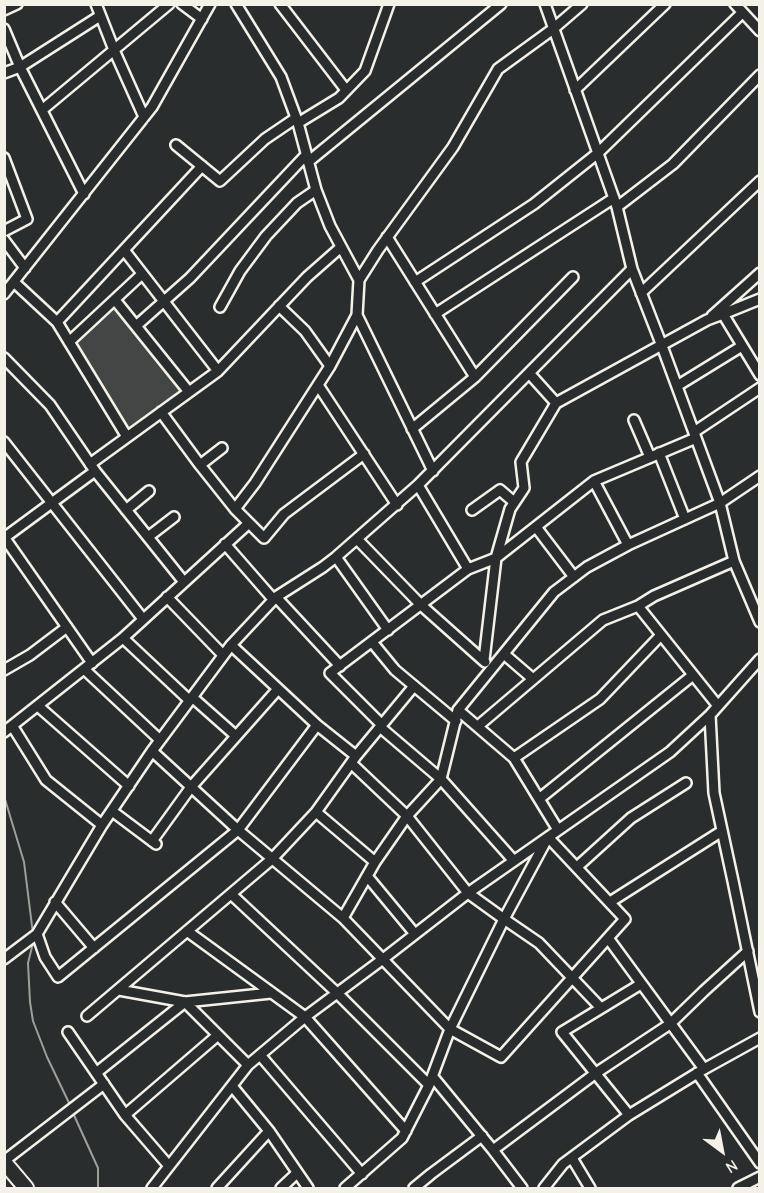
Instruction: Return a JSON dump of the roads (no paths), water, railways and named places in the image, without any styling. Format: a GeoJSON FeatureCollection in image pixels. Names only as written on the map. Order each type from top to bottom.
{"type":"FeatureCollection","features":[{"type":"Feature","properties":{"kind":"highway"},"geometry":{"type":"LineString","coordinates":[[6,1166],[26,1188]]}},
{"type":"Feature","properties":{"kind":"street"},"geometry":{"type":"LineString","coordinates":[[4,10],[17,4]]}},
{"type":"Feature","properties":{"kind":"street"},"geometry":{"type":"LineString","coordinates":[[96,4],[144,117]]}},
{"type":"Feature","properties":{"kind":"street"},"geometry":{"type":"LineString","coordinates":[[42,110],[169,4]]}},
{"type":"Feature","properties":{"kind":"street"},"geometry":{"type":"LineString","coordinates":[[182,4],[202,19]]}},
{"type":"Feature","properties":{"kind":"street"},"geometry":{"type":"LineString","coordinates":[[4,294],[152,107],[210,4]]}},
{"type":"Feature","properties":{"kind":"street"},"geometry":{"type":"LineString","coordinates":[[235,509],[255,483],[330,366],[357,315],[358,280],[330,226],[316,190],[297,121],[281,77],[236,4]]}},
{"type":"Feature","properties":{"kind":"street"},"geometry":{"type":"LineString","coordinates":[[280,4],[346,90]]}},
{"type":"Feature","properties":{"kind":"street"},"geometry":{"type":"LineString","coordinates":[[176,145],[220,181],[265,139],[339,98],[365,71],[389,4]]}},
{"type":"Feature","properties":{"kind":"street"},"geometry":{"type":"LineString","coordinates":[[136,326],[190,278],[307,159],[501,4]]}},
{"type":"Feature","properties":{"kind":"street"},"geometry":{"type":"LineString","coordinates":[[545,4],[615,203],[632,269],[720,502],[734,561],[759,622]]}},
{"type":"Feature","properties":{"kind":"street"},"geometry":{"type":"LineString","coordinates":[[358,280],[453,147],[498,69],[553,29],[582,4]]}},
{"type":"Feature","properties":{"kind":"street"},"geometry":{"type":"LineString","coordinates":[[575,90],[665,4]]}},
{"type":"Feature","properties":{"kind":"street"},"geometry":{"type":"LineString","coordinates":[[735,4],[759,31]]}},
{"type":"Feature","properties":{"kind":"street"},"geometry":{"type":"LineString","coordinates":[[415,282],[534,204],[598,153],[742,13]]}},
{"type":"Feature","properties":{"kind":"street"},"geometry":{"type":"LineString","coordinates":[[4,73],[20,67],[100,16]]}},
{"type":"Feature","properties":{"kind":"street"},"geometry":{"type":"LineString","coordinates":[[4,29],[20,67],[84,194]]}},
{"type":"Feature","properties":{"kind":"street"},"geometry":{"type":"LineString","coordinates":[[435,314],[615,203],[673,164],[759,75]]}},
{"type":"Feature","properties":{"kind":"street"},"geometry":{"type":"LineString","coordinates":[[4,158],[27,219],[4,231]]}},
{"type":"Feature","properties":{"kind":"street"},"geometry":{"type":"LineString","coordinates":[[57,322],[202,166]]}},
{"type":"Feature","properties":{"kind":"street"},"geometry":{"type":"LineString","coordinates":[[641,293],[759,181]]}},
{"type":"Feature","properties":{"kind":"street"},"geometry":{"type":"LineString","coordinates":[[220,307],[240,271],[266,236],[297,203],[316,190]]}},
{"type":"Feature","properties":{"kind":"street"},"geometry":{"type":"LineString","coordinates":[[387,237],[475,377]]}},
{"type":"Feature","properties":{"kind":"street"},"geometry":{"type":"LineString","coordinates":[[4,240],[25,268]]}},
{"type":"Feature","properties":{"kind":"street"},"geometry":{"type":"LineString","coordinates":[[160,740],[88,666],[67,627],[5,538],[52,503],[127,437],[218,371],[307,277],[341,247]]}},
{"type":"Feature","properties":{"kind":"street"},"geometry":{"type":"LineString","coordinates":[[123,250],[218,371]]}},
{"type":"Feature","properties":{"kind":"street"},"geometry":{"type":"LineString","coordinates":[[4,959],[37,934],[102,825],[152,751],[231,645],[274,598],[336,557],[397,505],[632,269]]}},
{"type":"Feature","properties":{"kind":"street"},"geometry":{"type":"LineString","coordinates":[[707,321],[759,273]]}},
{"type":"Feature","properties":{"kind":"street"},"geometry":{"type":"LineString","coordinates":[[69,342],[142,274]]}},
{"type":"Feature","properties":{"kind":"street"},"geometry":{"type":"LineString","coordinates":[[412,429],[475,377],[573,277]]}},
{"type":"Feature","properties":{"kind":"street"},"geometry":{"type":"LineString","coordinates":[[14,282],[57,322],[127,437]]}},
{"type":"Feature","properties":{"kind":"street"},"geometry":{"type":"LineString","coordinates":[[484,660],[496,558],[510,508],[524,488],[521,462],[556,403],[707,321],[759,299]]}},
{"type":"Feature","properties":{"kind":"street"},"geometry":{"type":"LineString","coordinates":[[114,300],[189,392]]}},
{"type":"Feature","properties":{"kind":"street"},"geometry":{"type":"LineString","coordinates":[[279,306],[304,331],[330,366]]}},
{"type":"Feature","properties":{"kind":"street"},"geometry":{"type":"LineString","coordinates":[[723,314],[759,375]]}},
{"type":"Feature","properties":{"kind":"street"},"geometry":{"type":"LineString","coordinates":[[357,315],[433,471]]}},
{"type":"Feature","properties":{"kind":"street"},"geometry":{"type":"LineString","coordinates":[[677,386],[742,346]]}},
{"type":"Feature","properties":{"kind":"street"},"geometry":{"type":"LineString","coordinates":[[749,358],[759,353]]}},
{"type":"Feature","properties":{"kind":"street"},"geometry":{"type":"LineString","coordinates":[[4,358],[50,405],[93,468],[184,582]]}},
{"type":"Feature","properties":{"kind":"street"},"geometry":{"type":"LineString","coordinates":[[529,373],[556,403]]}},
{"type":"Feature","properties":{"kind":"street"},"geometry":{"type":"LineString","coordinates":[[318,385],[397,505]]}},
{"type":"Feature","properties":{"kind":"street"},"geometry":{"type":"LineString","coordinates":[[514,861],[441,779],[381,726],[330,673],[468,569],[496,558],[594,481],[695,435],[759,388]]}},
{"type":"Feature","properties":{"kind":"street"},"geometry":{"type":"LineString","coordinates":[[161,412],[235,509],[264,538],[284,514],[364,454]]}},
{"type":"Feature","properties":{"kind":"street"},"geometry":{"type":"LineString","coordinates":[[634,420],[655,455],[685,519]]}},
{"type":"Feature","properties":{"kind":"street"},"geometry":{"type":"LineString","coordinates":[[4,442],[143,619]]}},
{"type":"Feature","properties":{"kind":"street"},"geometry":{"type":"LineString","coordinates":[[200,465],[222,448]]}},
{"type":"Feature","properties":{"kind":"street"},"geometry":{"type":"LineString","coordinates":[[343,918],[375,862],[406,816],[441,779],[458,710],[554,592],[587,567],[720,502],[759,476]]}},
{"type":"Feature","properties":{"kind":"street"},"geometry":{"type":"LineString","coordinates":[[594,481],[628,545]]}},
{"type":"Feature","properties":{"kind":"street"},"geometry":{"type":"LineString","coordinates":[[418,485],[468,569]]}},
{"type":"Feature","properties":{"kind":"street"},"geometry":{"type":"LineString","coordinates":[[472,510],[500,490],[514,502]]}},
{"type":"Feature","properties":{"kind":"street"},"geometry":{"type":"LineString","coordinates":[[126,510],[149,491]]}},
{"type":"Feature","properties":{"kind":"street"},"geometry":{"type":"LineString","coordinates":[[148,537],[174,517]]}},
{"type":"Feature","properties":{"kind":"street"},"geometry":{"type":"LineString","coordinates":[[102,825],[46,780],[9,729],[123,638],[249,523]]}},
{"type":"Feature","properties":{"kind":"street"},"geometry":{"type":"LineString","coordinates":[[536,527],[574,577]]}},
{"type":"Feature","properties":{"kind":"street"},"geometry":{"type":"LineString","coordinates":[[357,539],[421,605],[493,668]]}},
{"type":"Feature","properties":{"kind":"street"},"geometry":{"type":"LineString","coordinates":[[225,544],[340,666]]}},
{"type":"Feature","properties":{"kind":"street"},"geometry":{"type":"LineString","coordinates":[[336,557],[388,630]]}},
{"type":"Feature","properties":{"kind":"street"},"geometry":{"type":"LineString","coordinates":[[478,726],[603,620],[734,561]]}},
{"type":"Feature","properties":{"kind":"street"},"geometry":{"type":"LineString","coordinates":[[167,597],[223,655]]}},
{"type":"Feature","properties":{"kind":"street"},"geometry":{"type":"LineString","coordinates":[[638,606],[718,706]]}},
{"type":"Feature","properties":{"kind":"street"},"geometry":{"type":"LineString","coordinates":[[4,670],[30,655],[67,627]]}},
{"type":"Feature","properties":{"kind":"street"},"geometry":{"type":"LineString","coordinates":[[514,758],[600,699],[661,635]]}},
{"type":"Feature","properties":{"kind":"street"},"geometry":{"type":"LineString","coordinates":[[123,638],[190,699],[236,736]]}},
{"type":"Feature","properties":{"kind":"street"},"geometry":{"type":"LineString","coordinates":[[372,642],[395,670],[456,721]]}},
{"type":"Feature","properties":{"kind":"street"},"geometry":{"type":"LineString","coordinates":[[231,645],[354,760],[406,816],[468,893],[539,943],[601,1008]]}},
{"type":"Feature","properties":{"kind":"street"},"geometry":{"type":"LineString","coordinates":[[504,654],[533,679]]}},
{"type":"Feature","properties":{"kind":"street"},"geometry":{"type":"LineString","coordinates":[[152,1188],[248,1065],[305,1017],[468,893],[670,752],[710,715],[759,658]]}},
{"type":"Feature","properties":{"kind":"street"},"geometry":{"type":"LineString","coordinates":[[539,799],[693,675]]}},
{"type":"Feature","properties":{"kind":"street"},"geometry":{"type":"LineString","coordinates":[[87,1016],[272,859],[316,812],[354,760],[414,687]]}},
{"type":"Feature","properties":{"kind":"street"},"geometry":{"type":"LineString","coordinates":[[112,811],[154,842],[191,787],[278,689]]}},
{"type":"Feature","properties":{"kind":"street"},"geometry":{"type":"LineString","coordinates":[[38,706],[129,786]]}},
{"type":"Feature","properties":{"kind":"street"},"geometry":{"type":"LineString","coordinates":[[458,710],[514,758],[558,830]]}},
{"type":"Feature","properties":{"kind":"street"},"geometry":{"type":"LineString","coordinates":[[710,715],[714,793],[759,1012]]}},
{"type":"Feature","properties":{"kind":"street"},"geometry":{"type":"LineString","coordinates":[[37,934],[45,957],[58,977],[238,830],[317,724]]}},
{"type":"Feature","properties":{"kind":"street"},"geometry":{"type":"LineString","coordinates":[[152,751],[238,830],[343,918],[450,1029],[501,1057],[625,919],[548,837]]}},
{"type":"Feature","properties":{"kind":"street"},"geometry":{"type":"LineString","coordinates":[[577,867],[631,818],[686,783]]}},
{"type":"Feature","properties":{"kind":"street"},"geometry":{"type":"LineString","coordinates":[[316,812],[375,862]]}},
{"type":"Feature","properties":{"kind":"street"},"geometry":{"type":"LineString","coordinates":[[610,902],[722,831]]}},
{"type":"Feature","properties":{"kind":"street"},"geometry":{"type":"LineString","coordinates":[[345,1188],[402,1138],[431,1081],[450,1029],[504,919],[548,837]]}},
{"type":"Feature","properties":{"kind":"street"},"geometry":{"type":"LineString","coordinates":[[367,876],[415,934]]}},
{"type":"Feature","properties":{"kind":"street"},"geometry":{"type":"LineString","coordinates":[[231,894],[431,1081],[494,1150],[522,1188]]}},
{"type":"Feature","properties":{"kind":"street"},"geometry":{"type":"LineString","coordinates":[[55,902],[94,948]]}},
{"type":"Feature","properties":{"kind":"street"},"geometry":{"type":"LineString","coordinates":[[187,931],[305,1017],[406,1131]]}},
{"type":"Feature","properties":{"kind":"street"},"geometry":{"type":"LineString","coordinates":[[608,938],[670,1024],[759,1163]]}},
{"type":"Feature","properties":{"kind":"street"},"geometry":{"type":"LineString","coordinates":[[494,1150],[596,1073],[670,1024],[704,991],[748,954],[759,953]]}},
{"type":"Feature","properties":{"kind":"street"},"geometry":{"type":"LineString","coordinates":[[629,1115],[562,1032],[641,984]]}},
{"type":"Feature","properties":{"kind":"street"},"geometry":{"type":"LineString","coordinates":[[119,990],[185,1002],[271,993]]}},
{"type":"Feature","properties":{"kind":"street"},"geometry":{"type":"LineString","coordinates":[[185,1002],[248,1065]]}},
{"type":"Feature","properties":{"kind":"street"},"geometry":{"type":"LineString","coordinates":[[96,1073],[185,1002]]}},
{"type":"Feature","properties":{"kind":"street"},"geometry":{"type":"LineString","coordinates":[[68,1032],[125,1115],[169,1166]]}},
{"type":"Feature","properties":{"kind":"street"},"geometry":{"type":"LineString","coordinates":[[125,1115],[218,1035]]}},
{"type":"Feature","properties":{"kind":"street"},"geometry":{"type":"LineString","coordinates":[[544,1188],[563,1164],[629,1115],[759,1038]]}},
{"type":"Feature","properties":{"kind":"street"},"geometry":{"type":"LineString","coordinates":[[260,1055],[362,1174]]}},
{"type":"Feature","properties":{"kind":"street"},"geometry":{"type":"LineString","coordinates":[[6,1166],[104,1084]]}},
{"type":"Feature","properties":{"kind":"street"},"geometry":{"type":"LineString","coordinates":[[232,1086],[269,1131],[308,1188]]}},
{"type":"Feature","properties":{"kind":"street"},"geometry":{"type":"LineString","coordinates":[[217,1188],[269,1131]]}},
{"type":"Feature","properties":{"kind":"street"},"geometry":{"type":"LineString","coordinates":[[414,1188],[482,1136]]}},
{"type":"Feature","properties":{"kind":"street"},"geometry":{"type":"LineString","coordinates":[[572,1158],[590,1188]]}},
{"type":"Feature","properties":{"kind":"street"},"geometry":{"type":"LineString","coordinates":[[281,1188],[297,1173]]}},
{"type":"Feature","properties":{"kind":"street"},"geometry":{"type":"LineString","coordinates":[[738,1188],[759,1177]]}},
{"type":"Feature","properties":{"kind":"waterway"},"geometry":{"type":"LineString","coordinates":[[4,796],[24,862],[33,934]]}},
{"type":"Feature","properties":{"kind":"waterway"},"geometry":{"type":"LineString","coordinates":[[34,939],[28,963],[33,1021],[71,1107]]}},
{"type":"Feature","properties":{"kind":"waterway"},"geometry":{"type":"LineString","coordinates":[[73,1113],[98,1168],[98,1188]]}}]}
